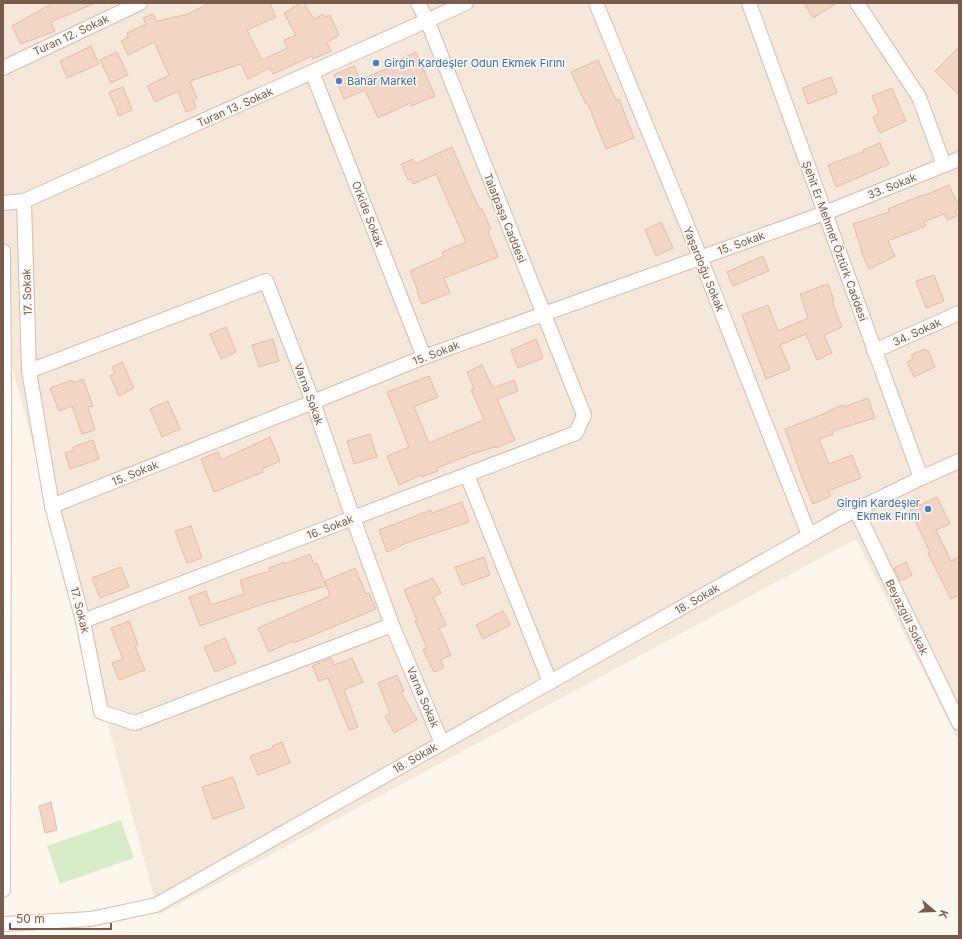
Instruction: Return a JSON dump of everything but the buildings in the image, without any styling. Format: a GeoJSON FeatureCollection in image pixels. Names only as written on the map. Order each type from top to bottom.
{"type":"FeatureCollection","features":[{"type":"Feature","properties":{"kind":"street","name":"Turan 12. Sokak"},"geometry":{"type":"LineString","coordinates":[[3,68],[140,3]]}},
{"type":"Feature","properties":{"kind":"street","name":"Talatpaşa Caddesi"},"geometry":{"type":"LineString","coordinates":[[418,3],[427,20],[584,415],[576,433]]}},
{"type":"Feature","properties":{"kind":"street","name":"Turan 13. Sokak"},"geometry":{"type":"LineString","coordinates":[[3,204],[24,201],[466,3]]}},
{"type":"Feature","properties":{"kind":"street","name":"Yaşardoğu Sokak"},"geometry":{"type":"LineString","coordinates":[[596,3],[700,257],[809,535]]}},
{"type":"Feature","properties":{"kind":"street","name":"Şehit Er Mehmet Öztürk Caddesi"},"geometry":{"type":"LineString","coordinates":[[749,3],[921,478]]}},
{"type":"Feature","properties":{"kind":"street"},"geometry":{"type":"LineString","coordinates":[[857,3],[919,97],[944,165]]}},
{"type":"Feature","properties":{"kind":"street","name":"Orkide Sokak"},"geometry":{"type":"LineString","coordinates":[[312,72],[424,356]]}},
{"type":"Feature","properties":{"kind":"street","name":"33. Sokak"},"geometry":{"type":"LineString","coordinates":[[825,213],[959,159]]}},
{"type":"Feature","properties":{"kind":"street","name":"17. Sokak"},"geometry":{"type":"LineString","coordinates":[[24,201],[29,371],[52,506],[83,621],[101,712],[135,723],[392,624]]}},
{"type":"Feature","properties":{"kind":"street","name":"15. Sokak"},"geometry":{"type":"LineString","coordinates":[[52,506],[424,356],[825,213]]}},
{"type":"Feature","properties":{"kind":"street"},"geometry":{"type":"LineString","coordinates":[[3,251],[3,890]]}},
{"type":"Feature","properties":{"kind":"street","name":"Varna Sokak"},"geometry":{"type":"LineString","coordinates":[[29,371],[266,281],[313,402],[353,518],[392,624],[442,743]]}},
{"type":"Feature","properties":{"kind":"street","name":"34. Sokak"},"geometry":{"type":"LineString","coordinates":[[874,351],[959,313]]}},
{"type":"Feature","properties":{"kind":"street","name":"16. Sokak"},"geometry":{"type":"LineString","coordinates":[[83,621],[576,433]]}},
{"type":"Feature","properties":{"kind":"street","name":"18. Sokak"},"geometry":{"type":"LineString","coordinates":[[3,924],[91,919],[156,905],[809,535],[856,510],[959,461]]}},
{"type":"Feature","properties":{"kind":"street"},"geometry":{"type":"LineString","coordinates":[[467,475],[550,682]]}},
{"type":"Feature","properties":{"kind":"street","name":"Beyazgül Sokak"},"geometry":{"type":"LineString","coordinates":[[856,510],[959,723]]}},
{"type":"Feature","properties":{"kind":"street"},"geometry":{"type":"LineString","coordinates":[[3,931],[3,936]]}},
{"type":"Feature","properties":{"kind":"shaded area"},"geometry":{"type":"Polygon","coordinates":[[[3,3],[959,3],[959,742],[856,539],[159,915],[3,333],[3,3]]]}},
{"type":"Feature","properties":{"kind":"green space"},"geometry":{"type":"Polygon","coordinates":[[[121,820],[134,858],[60,884],[47,846],[121,820]]]}},
{"type":"Feature","properties":{"kind":"place","name":"Girgin Kardeşler Odun Ekmek Fırını"},"geometry":{"type":"Point","coordinates":[376,63]}},
{"type":"Feature","properties":{"kind":"place","name":"Bahar Market"},"geometry":{"type":"Point","coordinates":[339,81]}},
{"type":"Feature","properties":{"kind":"place","name":"Girgin Kardeşler Ekmek Fırını"},"geometry":{"type":"Point","coordinates":[928,509]}}]}
